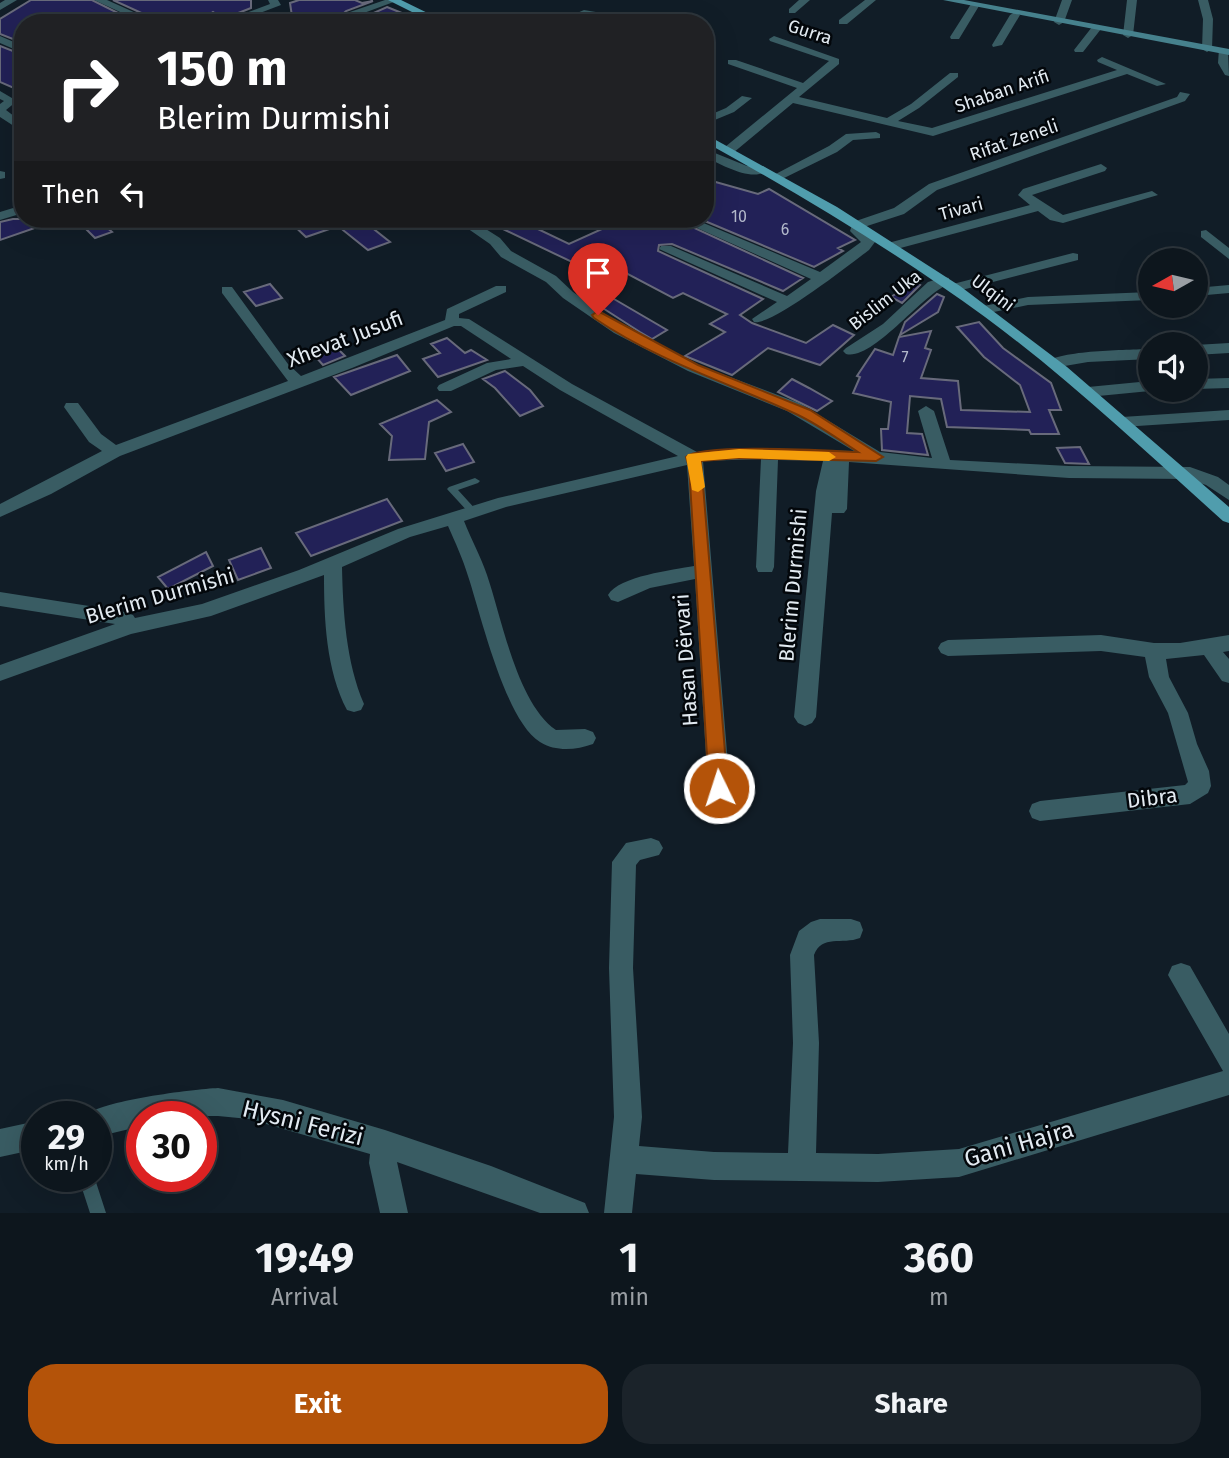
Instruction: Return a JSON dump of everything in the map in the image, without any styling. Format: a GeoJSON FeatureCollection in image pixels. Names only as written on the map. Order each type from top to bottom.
{"type":"FeatureCollection","features":[{"type":"Feature","properties":{"kind":"main road"},"geometry":{"type":"LineString","coordinates":[[393,0],[423,14]]}},
{"type":"Feature","properties":{"kind":"main road"},"geometry":{"type":"LineString","coordinates":[[948,0],[1015,15],[1226,52]]}},
{"type":"Feature","properties":{"kind":"main road","name":"Ulqini"},"geometry":{"type":"LineString","coordinates":[[714,142],[893,246],[949,284],[1088,392],[1229,517]]}},
{"type":"Feature","properties":{"kind":"street"},"geometry":{"type":"LineString","coordinates":[[0,7],[12,0]]}},
{"type":"Feature","properties":{"kind":"street"},"geometry":{"type":"LineString","coordinates":[[99,0],[132,14]]}},
{"type":"Feature","properties":{"kind":"street"},"geometry":{"type":"LineString","coordinates":[[250,14],[276,5],[273,0]]}},
{"type":"Feature","properties":{"kind":"street"},"geometry":{"type":"LineString","coordinates":[[353,14],[393,0]]}},
{"type":"Feature","properties":{"kind":"street"},"geometry":{"type":"LineString","coordinates":[[792,11],[806,0]]}},
{"type":"Feature","properties":{"kind":"street"},"geometry":{"type":"LineString","coordinates":[[843,22],[871,0]]}},
{"type":"Feature","properties":{"kind":"street"},"geometry":{"type":"LineString","coordinates":[[1002,12],[1009,0]]}},
{"type":"Feature","properties":{"kind":"street"},"geometry":{"type":"LineString","coordinates":[[1059,22],[1067,0]]}},
{"type":"Feature","properties":{"kind":"street"},"geometry":{"type":"LineString","coordinates":[[1128,34],[1132,0]]}},
{"type":"Feature","properties":{"kind":"street"},"geometry":{"type":"LineString","coordinates":[[1203,0],[1208,19],[1207,49]]}},
{"type":"Feature","properties":{"kind":"street"},"geometry":{"type":"LineString","coordinates":[[955,37],[972,4]]}},
{"type":"Feature","properties":{"kind":"street"},"geometry":{"type":"LineString","coordinates":[[997,45],[1015,15]]}},
{"type":"Feature","properties":{"kind":"street"},"geometry":{"type":"LineString","coordinates":[[1079,50],[1096,29]]}},
{"type":"Feature","properties":{"kind":"street","name":"Gurra"},"geometry":{"type":"LineString","coordinates":[[729,150],[835,62],[834,59],[774,39]]}},
{"type":"Feature","properties":{"kind":"street"},"geometry":{"type":"LineString","coordinates":[[1226,52],[1223,63],[1228,73],[1225,79],[1229,86]]}},
{"type":"Feature","properties":{"kind":"street"},"geometry":{"type":"LineString","coordinates":[[1102,60],[1161,84]]}},
{"type":"Feature","properties":{"kind":"street"},"geometry":{"type":"LineString","coordinates":[[732,62],[805,87]]}},
{"type":"Feature","properties":{"kind":"street","name":"Shaban Arifi"},"geometry":{"type":"LineString","coordinates":[[791,99],[923,131],[942,131],[1033,98],[1128,70]]}},
{"type":"Feature","properties":{"kind":"street","name":"Shaban Arifi"},"geometry":{"type":"LineString","coordinates":[[886,123],[915,106],[954,75]]}},
{"type":"Feature","properties":{"kind":"street"},"geometry":{"type":"LineString","coordinates":[[0,94],[11,101],[0,111],[14,122]]}},
{"type":"Feature","properties":{"kind":"street","name":"Rifat Zeneli"},"geometry":{"type":"LineString","coordinates":[[858,225],[899,211],[933,187],[1181,99],[1184,94]]}},
{"type":"Feature","properties":{"kind":"street"},"geometry":{"type":"LineString","coordinates":[[714,117],[730,110],[746,98]]}},
{"type":"Feature","properties":{"kind":"street"},"geometry":{"type":"LineString","coordinates":[[714,157],[738,167],[770,173],[833,149],[850,136],[876,136]]}},
{"type":"Feature","properties":{"kind":"street"},"geometry":{"type":"LineString","coordinates":[[1101,168],[1027,191],[1024,195],[1039,207],[1063,219],[1153,195]]}},
{"type":"Feature","properties":{"kind":"street","name":"Tivari"},"geometry":{"type":"LineString","coordinates":[[893,246],[1039,207]]}},
{"type":"Feature","properties":{"kind":"street"},"geometry":{"type":"LineString","coordinates":[[759,319],[788,302],[868,242],[858,231],[858,225]]}},
{"type":"Feature","properties":{"kind":"street"},"geometry":{"type":"LineString","coordinates":[[475,228],[495,241],[506,254],[551,279],[568,295],[619,330],[693,368],[805,413],[876,457]]}},
{"type":"Feature","properties":{"kind":"street"},"geometry":{"type":"LineString","coordinates":[[704,228],[821,278]]}},
{"type":"Feature","properties":{"kind":"street"},"geometry":{"type":"LineString","coordinates":[[1206,234],[1229,255]]}},
{"type":"Feature","properties":{"kind":"street"},"geometry":{"type":"LineString","coordinates":[[666,249],[788,302]]}},
{"type":"Feature","properties":{"kind":"street"},"geometry":{"type":"LineString","coordinates":[[949,284],[1073,257]]}},
{"type":"Feature","properties":{"kind":"street","name":"Bislim Uka"},"geometry":{"type":"LineString","coordinates":[[851,351],[888,327],[933,285],[949,284]]}},
{"type":"Feature","properties":{"kind":"street"},"geometry":{"type":"LineString","coordinates":[[500,289],[452,312],[452,321],[479,330],[566,387],[693,457]]}},
{"type":"Feature","properties":{"kind":"street"},"geometry":{"type":"LineString","coordinates":[[1208,291],[1229,289]]}},
{"type":"Feature","properties":{"kind":"street"},"geometry":{"type":"LineString","coordinates":[[227,290],[283,367],[298,382]]}},
{"type":"Feature","properties":{"kind":"street"},"geometry":{"type":"LineString","coordinates":[[984,310],[1028,301],[1138,296]]}},
{"type":"Feature","properties":{"kind":"street","name":"Xhevat Jusufi"},"geometry":{"type":"LineString","coordinates":[[0,511],[114,452],[347,365],[452,321]]}},
{"type":"Feature","properties":{"kind":"street"},"geometry":{"type":"LineString","coordinates":[[1208,349],[1229,348]]}},
{"type":"Feature","properties":{"kind":"street"},"geometry":{"type":"LineString","coordinates":[[1053,363],[1088,357],[1138,355]]}},
{"type":"Feature","properties":{"kind":"street"},"geometry":{"type":"LineString","coordinates":[[445,388],[492,366],[526,361]]}},
{"type":"Feature","properties":{"kind":"street"},"geometry":{"type":"LineString","coordinates":[[1208,384],[1229,383]]}},
{"type":"Feature","properties":{"kind":"street"},"geometry":{"type":"LineString","coordinates":[[1088,392],[1138,387]]}},
{"type":"Feature","properties":{"kind":"street"},"geometry":{"type":"LineString","coordinates":[[72,407],[95,438],[114,452]]}},
{"type":"Feature","properties":{"kind":"street"},"geometry":{"type":"LineString","coordinates":[[926,411],[943,465]]}},
{"type":"Feature","properties":{"kind":"street"},"geometry":{"type":"LineString","coordinates":[[1122,422],[1229,415]]}},
{"type":"Feature","properties":{"kind":"street","name":"Blerim Durmishi"},"geometry":{"type":"LineString","coordinates":[[765,567],[770,454]]}},
{"type":"Feature","properties":{"kind":"street","name":"Blerim Durmishi"},"geometry":{"type":"LineString","coordinates":[[0,673],[129,626],[204,611],[333,565],[404,533],[535,493],[693,457],[770,454],[876,457],[943,465],[1069,472],[1180,473],[1198,475],[1229,494]]}},
{"type":"Feature","properties":{"kind":"street","name":"Hasan Dërvari"},"geometry":{"type":"LineString","coordinates":[[693,457],[696,467],[719,788]]}},
{"type":"Feature","properties":{"kind":"street","name":"Blerim Durmishi"},"geometry":{"type":"LineString","coordinates":[[836,457],[838,509]]}},
{"type":"Feature","properties":{"kind":"street","name":"Blerim Durmishi"},"geometry":{"type":"LineString","coordinates":[[805,717],[825,491],[836,457]]}},
{"type":"Feature","properties":{"kind":"street"},"geometry":{"type":"LineString","coordinates":[[463,515],[476,571],[497,637],[532,719],[546,734],[561,741],[586,738]]}},
{"type":"Feature","properties":{"kind":"street"},"geometry":{"type":"LineString","coordinates":[[333,565],[342,659],[348,694],[354,704]]}},
{"type":"Feature","properties":{"kind":"street","name":"Hasan Dërvari"},"geometry":{"type":"LineString","coordinates":[[618,595],[646,582],[702,571]]}},
{"type":"Feature","properties":{"kind":"street"},"geometry":{"type":"LineString","coordinates":[[0,599],[121,618],[126,620],[129,626]]}},
{"type":"Feature","properties":{"kind":"street"},"geometry":{"type":"LineString","coordinates":[[948,648],[1101,643],[1154,651],[1180,651],[1229,643]]}},
{"type":"Feature","properties":{"kind":"street"},"geometry":{"type":"LineString","coordinates":[[1209,647],[1229,675]]}},
{"type":"Feature","properties":{"kind":"street","name":"Dibra"},"geometry":{"type":"LineString","coordinates":[[1040,811],[1190,794],[1200,786],[1198,771],[1186,744],[1178,713],[1159,677],[1154,651]]}},
{"type":"Feature","properties":{"kind":"street"},"geometry":{"type":"LineString","coordinates":[[618,1213],[625,1158],[628,1070],[621,968],[624,862],[634,850],[651,848]]}},
{"type":"Feature","properties":{"kind":"street"},"geometry":{"type":"LineString","coordinates":[[802,1167],[806,1042],[803,954],[808,939],[820,930],[851,930]]}},
{"type":"Feature","properties":{"kind":"street"},"geometry":{"type":"LineString","coordinates":[[1181,975],[1229,1060]]}},
{"type":"Feature","properties":{"kind":"street","name":"Gani Hajra"},"geometry":{"type":"LineString","coordinates":[[625,1158],[660,1164],[714,1166],[909,1167],[959,1163],[1229,1082]]}},
{"type":"Feature","properties":{"kind":"street","name":"Hysni Ferizi"},"geometry":{"type":"LineString","coordinates":[[112,1119],[218,1102],[281,1114],[385,1144],[531,1193],[575,1213]]}},
{"type":"Feature","properties":{"kind":"street"},"geometry":{"type":"LineString","coordinates":[[0,1143],[21,1138]]}},
{"type":"Feature","properties":{"kind":"street","name":"Hysni Ferizi"},"geometry":{"type":"LineString","coordinates":[[385,1144],[383,1163],[394,1213]]}},
{"type":"Feature","properties":{"kind":"lane"},"geometry":{"type":"LineString","coordinates":[[463,515],[452,489],[475,481]]}},
{"type":"Feature","properties":{"kind":"lane"},"geometry":{"type":"LineString","coordinates":[[91,1192],[98,1213]]}},
{"type":"Feature","properties":{"kind":"building"},"geometry":{"type":"Polygon","coordinates":[[[31,0],[92,0],[120,14],[14,14],[14,39],[0,34],[0,19],[31,0]]]}},
{"type":"Feature","properties":{"kind":"building"},"geometry":{"type":"Polygon","coordinates":[[[113,0],[251,0],[251,8],[236,14],[144,14],[113,0]]]}},
{"type":"Feature","properties":{"kind":"building"},"geometry":{"type":"Polygon","coordinates":[[[299,0],[355,0],[362,3],[373,1],[343,14],[292,14],[290,3],[299,0]]]}},
{"type":"Feature","properties":{"kind":"building"},"geometry":{"type":"Polygon","coordinates":[[[387,7],[404,14],[371,14],[387,7]]]}},
{"type":"Feature","properties":{"kind":"building"},"geometry":{"type":"Polygon","coordinates":[[[0,46],[14,51],[14,88],[0,82],[0,46]]]}},
{"type":"Feature","properties":{"kind":"building"},"geometry":{"type":"Polygon","coordinates":[[[714,182],[758,194],[769,189],[855,240],[838,248],[843,251],[814,267],[714,225],[714,182]]]}},
{"type":"Feature","properties":{"kind":"building"},"geometry":{"type":"Polygon","coordinates":[[[14,219],[14,228],[35,228],[0,240],[0,222],[14,219]]]}},
{"type":"Feature","properties":{"kind":"building"},"geometry":{"type":"Polygon","coordinates":[[[85,228],[107,228],[112,232],[95,238],[85,228]]]}},
{"type":"Feature","properties":{"kind":"building"},"geometry":{"type":"Polygon","coordinates":[[[296,228],[332,228],[306,237],[296,228]]]}},
{"type":"Feature","properties":{"kind":"building"},"geometry":{"type":"Polygon","coordinates":[[[340,228],[372,228],[390,242],[368,250],[340,228]]]}},
{"type":"Feature","properties":{"kind":"building"},"geometry":{"type":"Polygon","coordinates":[[[501,228],[536,228],[569,244],[604,228],[695,228],[803,278],[783,291],[672,244],[659,245],[658,251],[763,299],[740,315],[752,323],[806,343],[833,325],[854,335],[820,365],[768,348],[732,375],[685,356],[725,332],[710,324],[727,314],[683,293],[673,298],[590,254],[572,262],[501,228]]]}},
{"type":"Feature","properties":{"kind":"building"},"geometry":{"type":"Polygon","coordinates":[[[914,282],[920,285],[902,303],[891,297],[914,282]]]}},
{"type":"Feature","properties":{"kind":"building"},"geometry":{"type":"Polygon","coordinates":[[[270,284],[282,298],[256,306],[244,292],[270,284]]]}},
{"type":"Feature","properties":{"kind":"building"},"geometry":{"type":"Polygon","coordinates":[[[590,285],[667,330],[652,339],[640,332],[584,296],[590,285]]]}},
{"type":"Feature","properties":{"kind":"building"},"geometry":{"type":"Polygon","coordinates":[[[937,294],[944,297],[938,312],[900,335],[905,322],[937,294]]]}},
{"type":"Feature","properties":{"kind":"building"},"geometry":{"type":"Polygon","coordinates":[[[979,322],[1003,348],[1051,383],[1061,410],[1049,410],[1059,434],[1031,434],[1029,430],[947,427],[941,399],[910,396],[907,433],[922,434],[928,455],[882,450],[881,429],[888,429],[891,402],[853,393],[860,377],[857,376],[875,349],[893,355],[899,337],[931,331],[925,348],[931,350],[921,378],[958,381],[961,410],[1030,412],[1020,385],[984,357],[957,327],[979,322]]]}},
{"type":"Feature","properties":{"kind":"building"},"geometry":{"type":"Polygon","coordinates":[[[447,338],[465,353],[471,350],[487,360],[438,377],[423,359],[440,353],[431,344],[447,338]]]}},
{"type":"Feature","properties":{"kind":"building"},"geometry":{"type":"Polygon","coordinates":[[[337,348],[345,356],[323,365],[315,356],[337,348]]]}},
{"type":"Feature","properties":{"kind":"building"},"geometry":{"type":"Polygon","coordinates":[[[397,355],[410,371],[351,395],[334,377],[397,355]]]}},
{"type":"Feature","properties":{"kind":"building"},"geometry":{"type":"Polygon","coordinates":[[[505,371],[530,390],[543,406],[520,416],[495,388],[483,379],[505,371]]]}},
{"type":"Feature","properties":{"kind":"building"},"geometry":{"type":"Polygon","coordinates":[[[792,379],[832,401],[817,411],[778,392],[792,379]]]}},
{"type":"Feature","properties":{"kind":"building"},"geometry":{"type":"Polygon","coordinates":[[[437,400],[451,412],[429,422],[425,459],[389,460],[392,436],[380,424],[437,400]]]}},
{"type":"Feature","properties":{"kind":"building"},"geometry":{"type":"Polygon","coordinates":[[[463,444],[474,462],[446,471],[435,453],[463,444]]]}},
{"type":"Feature","properties":{"kind":"building"},"geometry":{"type":"Polygon","coordinates":[[[1080,447],[1089,464],[1065,463],[1057,448],[1080,447]]]}},
{"type":"Feature","properties":{"kind":"building"},"geometry":{"type":"Polygon","coordinates":[[[387,499],[402,521],[311,556],[296,533],[387,499]]]}},
{"type":"Feature","properties":{"kind":"building"},"geometry":{"type":"Polygon","coordinates":[[[261,548],[271,568],[238,580],[229,560],[261,548]]]}},
{"type":"Feature","properties":{"kind":"building"},"geometry":{"type":"Polygon","coordinates":[[[206,552],[213,566],[168,589],[158,577],[206,552]]]}},
{"type":"Feature","properties":{"kind":"slow traffic"},"geometry":{"type":"LineString","coordinates":[[698,487],[693,457],[739,453],[829,457]]}},
{"type":"Feature","properties":{"kind":"route"},"geometry":{"type":"LineString","coordinates":[[598,315],[619,330],[693,368],[805,413],[876,457],[739,453],[693,457],[696,467],[719,788]]}}]}
